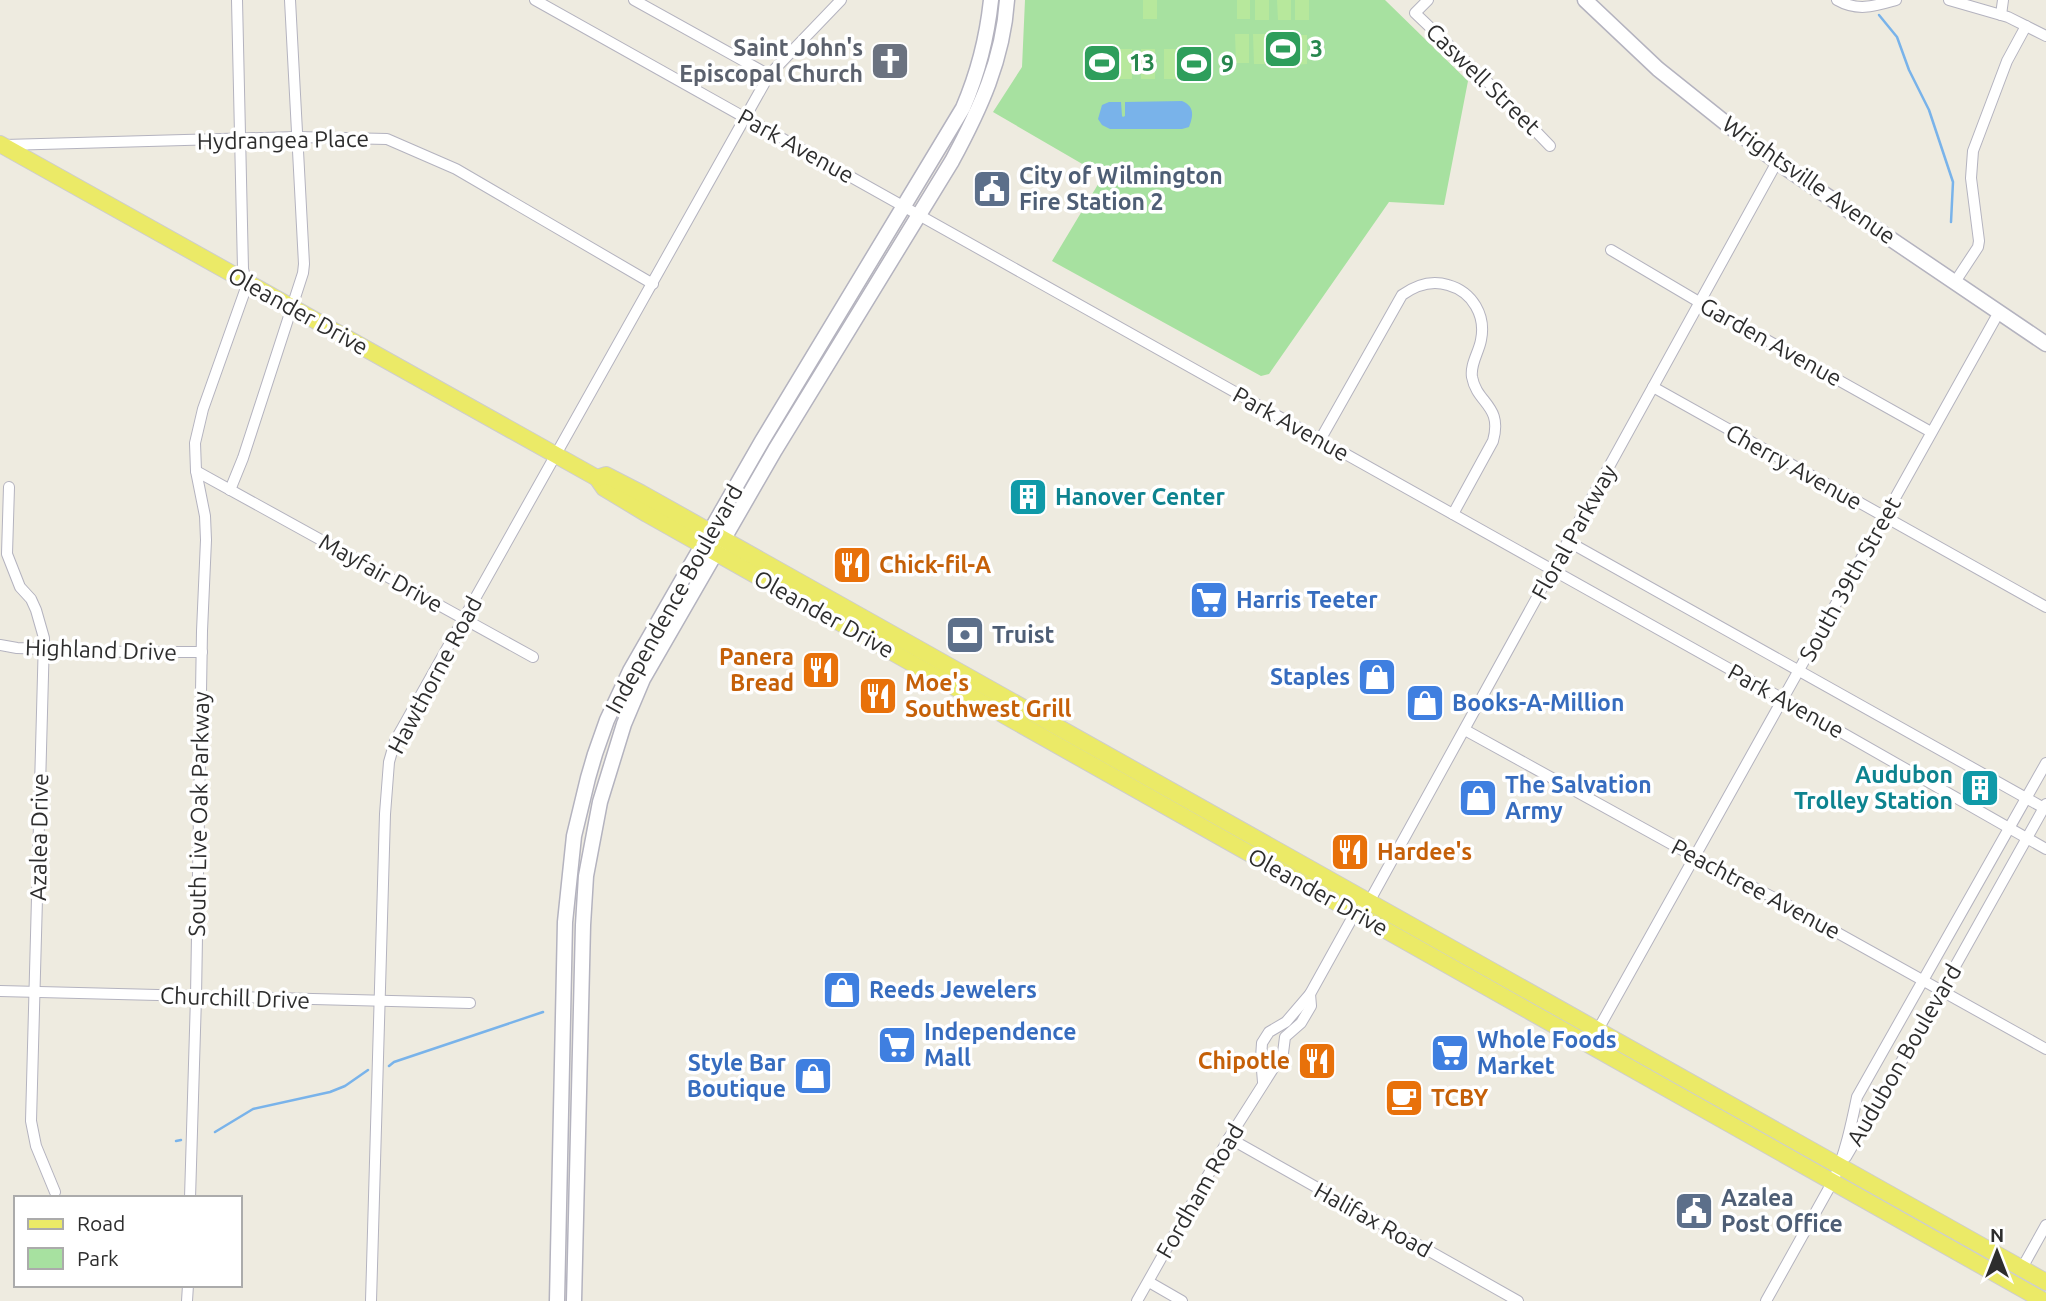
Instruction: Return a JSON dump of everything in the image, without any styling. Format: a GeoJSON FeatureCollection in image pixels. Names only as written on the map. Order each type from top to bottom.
{"type":"FeatureCollection","features":[{"type":"Feature","properties":{"kind":"main road","name":"Independence Boulevard"},"geometry":{"type":"LineString","coordinates":[[574,1301],[586,876],[595,822],[624,724],[643,680],[714,543],[762,440],[951,130],[971,90],[982,54],[991,0]]}},
{"type":"Feature","properties":{"kind":"main road","name":"Independence Boulevard"},"geometry":{"type":"LineString","coordinates":[[557,1301],[565,922],[570,864],[579,813],[587,778],[607,720],[630,671],[775,450],[952,161],[989,86],[1000,45],[1007,0]]}},
{"type":"Feature","properties":{"kind":"main road","name":"Wrightsville Avenue"},"geometry":{"type":"LineString","coordinates":[[1585,0],[1667,76],[1777,162],[2046,344]]}},
{"type":"Feature","properties":{"kind":"main road","name":"Oleander Drive"},"geometry":{"type":"LineString","coordinates":[[1,146],[597,478],[606,475],[618,481],[714,543],[1355,913],[2044,1301]]}},
{"type":"Feature","properties":{"kind":"main road","name":"Oleander Drive"},"geometry":{"type":"LineString","coordinates":[[714,543],[1369,902],[2046,1282]]}},
{"type":"Feature","properties":{"kind":"main road"},"geometry":{"type":"LineString","coordinates":[[565,922],[572,1003],[575,1010],[581,1014]]}},
{"type":"Feature","properties":{"kind":"street","name":"South Live Oak Parkway"},"geometry":{"type":"LineString","coordinates":[[190,1196],[205,516],[195,457],[196,436],[203,409],[247,285],[243,269],[237,0]]}},
{"type":"Feature","properties":{"kind":"street"},"geometry":{"type":"LineString","coordinates":[[196,471],[230,490],[300,285],[304,264],[290,0]]}},
{"type":"Feature","properties":{"kind":"street","name":"Park Avenue"},"geometry":{"type":"LineString","coordinates":[[535,0],[2046,849]]}},
{"type":"Feature","properties":{"kind":"street"},"geometry":{"type":"LineString","coordinates":[[634,0],[769,75]]}},
{"type":"Feature","properties":{"kind":"street","name":"Hawthorne Road"},"geometry":{"type":"LineString","coordinates":[[371,1301],[385,814],[389,762],[395,741],[769,75],[841,0]]}},
{"type":"Feature","properties":{"kind":"street","name":"Caswell Street"},"geometry":{"type":"LineString","coordinates":[[1428,0],[1415,13],[1550,146]]}},
{"type":"Feature","properties":{"kind":"street"},"geometry":{"type":"LineString","coordinates":[[1838,0],[1847,5],[1864,8],[1896,0]]}},
{"type":"Feature","properties":{"kind":"street"},"geometry":{"type":"LineString","coordinates":[[1949,0],[2001,15],[2046,36]]}},
{"type":"Feature","properties":{"kind":"street"},"geometry":{"type":"LineString","coordinates":[[2001,15],[2003,0]]}},
{"type":"Feature","properties":{"kind":"street"},"geometry":{"type":"LineString","coordinates":[[1955,282],[1978,247],[1979,241],[1971,178],[1973,151],[2007,61],[2026,26]]}},
{"type":"Feature","properties":{"kind":"street","name":"Hydrangea Place"},"geometry":{"type":"LineString","coordinates":[[1,146],[296,137],[387,139],[456,169],[653,284]]}},
{"type":"Feature","properties":{"kind":"street","name":"Floral Parkway"},"geometry":{"type":"LineString","coordinates":[[1369,902],[1777,162]]}},
{"type":"Feature","properties":{"kind":"street","name":"Garden Avenue"},"geometry":{"type":"LineString","coordinates":[[1611,250],[1931,432]]}},
{"type":"Feature","properties":{"kind":"street"},"geometry":{"type":"LineString","coordinates":[[1320,440],[1402,295],[1431,283],[1459,289],[1473,301],[1480,316],[1482,337],[1472,375],[1477,390],[1493,412],[1496,428],[1493,441],[1453,514]]}},
{"type":"Feature","properties":{"kind":"street","name":"South 39th Street"},"geometry":{"type":"LineString","coordinates":[[1590,1044],[1999,312]]}},
{"type":"Feature","properties":{"kind":"street","name":"Cherry Avenue"},"geometry":{"type":"LineString","coordinates":[[1653,387],[2046,607]]}},
{"type":"Feature","properties":{"kind":"street","name":"Azalea Drive"},"geometry":{"type":"LineString","coordinates":[[9,487],[7,554],[20,587],[31,599],[43,629],[31,1102],[32,1130],[36,1146],[55,1192]]}},
{"type":"Feature","properties":{"kind":"street","name":"Mayfair Drive"},"geometry":{"type":"LineString","coordinates":[[230,490],[533,657]]}},
{"type":"Feature","properties":{"kind":"street","name":"Park Avenue"},"geometry":{"type":"LineString","coordinates":[[1569,542],[2026,799],[2045,806]]}},
{"type":"Feature","properties":{"kind":"street","name":"Highland Drive"},"geometry":{"type":"LineString","coordinates":[[0,645],[128,652],[202,652]]}},
{"type":"Feature","properties":{"kind":"street","name":"Peachtree Avenue"},"geometry":{"type":"LineString","coordinates":[[1465,730],[2046,1049]]}},
{"type":"Feature","properties":{"kind":"street","name":"Audubon Boulevard"},"geometry":{"type":"LineString","coordinates":[[1840,1166],[1857,1097],[2046,763]]}},
{"type":"Feature","properties":{"kind":"street","name":"Audubon Boulevard"},"geometry":{"type":"LineString","coordinates":[[1840,1166],[1868,1122],[2045,806]]}},
{"type":"Feature","properties":{"kind":"street","name":"Fordham Road"},"geometry":{"type":"LineString","coordinates":[[1263,1082],[1262,1043],[1269,1032],[1286,1022],[1310,994],[1355,913],[1369,902]]}},
{"type":"Feature","properties":{"kind":"street","name":"Churchill Drive"},"geometry":{"type":"LineString","coordinates":[[0,991],[470,1003]]}},
{"type":"Feature","properties":{"kind":"street","name":"Fordham Road"},"geometry":{"type":"LineString","coordinates":[[1137,1301],[1229,1138],[1283,1053],[1285,1037],[1307,1015],[1311,1006],[1310,994]]}},
{"type":"Feature","properties":{"kind":"street","name":"Halifax Road"},"geometry":{"type":"LineString","coordinates":[[1229,1138],[1518,1301]]}},
{"type":"Feature","properties":{"kind":"street"},"geometry":{"type":"LineString","coordinates":[[1766,1301],[1840,1166]]}},
{"type":"Feature","properties":{"kind":"street"},"geometry":{"type":"LineString","coordinates":[[2022,1268],[2046,1225]]}},
{"type":"Feature","properties":{"kind":"street"},"geometry":{"type":"LineString","coordinates":[[1149,1282],[1182,1301]]}},
{"type":"Feature","properties":{"kind":"green space"},"geometry":{"type":"Polygon","coordinates":[[[1025,0],[1385,0],[1468,81],[1444,205],[1389,202],[1269,374],[1261,376],[1052,261],[1103,176],[993,112],[1022,67],[1025,0]]]}},
{"type":"Feature","properties":{"kind":"green space"},"geometry":{"type":"Polygon","coordinates":[[[1143,0],[1157,0],[1157,19],[1143,19],[1143,0]]]}},
{"type":"Feature","properties":{"kind":"green space"},"geometry":{"type":"Polygon","coordinates":[[[1237,0],[1250,0],[1250,19],[1237,19],[1237,0]]]}},
{"type":"Feature","properties":{"kind":"green space"},"geometry":{"type":"Polygon","coordinates":[[[1255,0],[1269,0],[1269,20],[1255,20],[1255,0]]]}},
{"type":"Feature","properties":{"kind":"green space"},"geometry":{"type":"Polygon","coordinates":[[[1277,0],[1291,0],[1291,20],[1278,20],[1277,0]]]}},
{"type":"Feature","properties":{"kind":"green space"},"geometry":{"type":"Polygon","coordinates":[[[1295,0],[1309,0],[1309,20],[1295,20],[1295,0]]]}},
{"type":"Feature","properties":{"kind":"green space"},"geometry":{"type":"Polygon","coordinates":[[[1235,34],[1249,34],[1249,63],[1236,63],[1235,34]]]}},
{"type":"Feature","properties":{"kind":"green space"},"geometry":{"type":"Polygon","coordinates":[[[1253,34],[1267,34],[1267,64],[1254,64],[1253,34]]]}},
{"type":"Feature","properties":{"kind":"green space","name":"3"},"geometry":{"type":"Polygon","coordinates":[[[1276,34],[1289,34],[1290,64],[1276,64],[1276,34]]]}},
{"type":"Feature","properties":{"kind":"green space"},"geometry":{"type":"Polygon","coordinates":[[[1293,35],[1307,35],[1307,64],[1294,65],[1293,35]]]}},
{"type":"Feature","properties":{"kind":"green space","name":"13"},"geometry":{"type":"Polygon","coordinates":[[[1095,48],[1109,48],[1109,78],[1095,78],[1095,48]]]}},
{"type":"Feature","properties":{"kind":"green space"},"geometry":{"type":"Polygon","coordinates":[[[1118,49],[1132,49],[1132,79],[1118,79],[1118,49]]]}},
{"type":"Feature","properties":{"kind":"green space"},"geometry":{"type":"Polygon","coordinates":[[[1141,49],[1155,49],[1155,79],[1141,79],[1141,49]]]}},
{"type":"Feature","properties":{"kind":"green space"},"geometry":{"type":"Polygon","coordinates":[[[1164,49],[1178,49],[1178,79],[1164,79],[1164,49]]]}},
{"type":"Feature","properties":{"kind":"green space","name":"9"},"geometry":{"type":"Polygon","coordinates":[[[1187,49],[1201,49],[1201,79],[1187,79],[1187,49]]]}},
{"type":"Feature","properties":{"kind":"water"},"geometry":{"type":"Polygon","coordinates":[[[1182,101],[1189,105],[1192,115],[1189,127],[1182,129],[1110,129],[1098,119],[1102,105],[1109,102],[1121,102],[1123,117],[1125,102],[1182,101]]]}},
{"type":"Feature","properties":{"kind":"waterway"},"geometry":{"type":"LineString","coordinates":[[1879,15],[1897,37],[1909,70],[1929,110],[1953,182],[1951,222]]}},
{"type":"Feature","properties":{"kind":"waterway"},"geometry":{"type":"LineString","coordinates":[[389,1066],[394,1062],[543,1012]]}},
{"type":"Feature","properties":{"kind":"waterway"},"geometry":{"type":"LineString","coordinates":[[215,1132],[253,1109],[330,1092],[345,1086],[368,1070]]}},
{"type":"Feature","properties":{"kind":"waterway"},"geometry":{"type":"LineString","coordinates":[[176,1141],[181,1140]]}},
{"type":"Feature","properties":{"kind":"place","name":"3"},"geometry":{"type":"Point","coordinates":[1283,49]}},
{"type":"Feature","properties":{"kind":"place","name":"Saint John's Episcopal Church"},"geometry":{"type":"Point","coordinates":[890,61]}},
{"type":"Feature","properties":{"kind":"place","name":"13"},"geometry":{"type":"Point","coordinates":[1102,63]}},
{"type":"Feature","properties":{"kind":"place","name":"9"},"geometry":{"type":"Point","coordinates":[1194,64]}},
{"type":"Feature","properties":{"kind":"place","name":"City of Wilmington Fire Station 2"},"geometry":{"type":"Point","coordinates":[992,189]}},
{"type":"Feature","properties":{"kind":"place","name":"Hanover Center"},"geometry":{"type":"Point","coordinates":[1028,497]}},
{"type":"Feature","properties":{"kind":"place","name":"Chick-fil-A"},"geometry":{"type":"Point","coordinates":[852,565]}},
{"type":"Feature","properties":{"kind":"place","name":"Harris Teeter"},"geometry":{"type":"Point","coordinates":[1209,600]}},
{"type":"Feature","properties":{"kind":"place","name":"Truist"},"geometry":{"type":"Point","coordinates":[965,635]}},
{"type":"Feature","properties":{"kind":"place","name":"Panera Bread"},"geometry":{"type":"Point","coordinates":[821,670]}},
{"type":"Feature","properties":{"kind":"place","name":"Staples"},"geometry":{"type":"Point","coordinates":[1377,677]}},
{"type":"Feature","properties":{"kind":"place","name":"Moe's Southwest Grill"},"geometry":{"type":"Point","coordinates":[878,696]}},
{"type":"Feature","properties":{"kind":"place","name":"Books-A-Million"},"geometry":{"type":"Point","coordinates":[1425,703]}},
{"type":"Feature","properties":{"kind":"place","name":"Audubon Trolley Station"},"geometry":{"type":"Point","coordinates":[1980,788]}},
{"type":"Feature","properties":{"kind":"place","name":"The Salvation Army"},"geometry":{"type":"Point","coordinates":[1478,798]}},
{"type":"Feature","properties":{"kind":"place","name":"Hardee's"},"geometry":{"type":"Point","coordinates":[1350,852]}},
{"type":"Feature","properties":{"kind":"place","name":"Reeds Jewelers"},"geometry":{"type":"Point","coordinates":[842,990]}},
{"type":"Feature","properties":{"kind":"place","name":"Independence Mall"},"geometry":{"type":"Point","coordinates":[897,1045]}},
{"type":"Feature","properties":{"kind":"place","name":"Whole Foods Market"},"geometry":{"type":"Point","coordinates":[1450,1053]}},
{"type":"Feature","properties":{"kind":"place","name":"Chipotle"},"geometry":{"type":"Point","coordinates":[1317,1061]}},
{"type":"Feature","properties":{"kind":"place","name":"Style Bar Boutique"},"geometry":{"type":"Point","coordinates":[813,1076]}},
{"type":"Feature","properties":{"kind":"place","name":"TCBY"},"geometry":{"type":"Point","coordinates":[1404,1098]}},
{"type":"Feature","properties":{"kind":"place","name":"Azalea Post Office"},"geometry":{"type":"Point","coordinates":[1694,1211]}}]}
